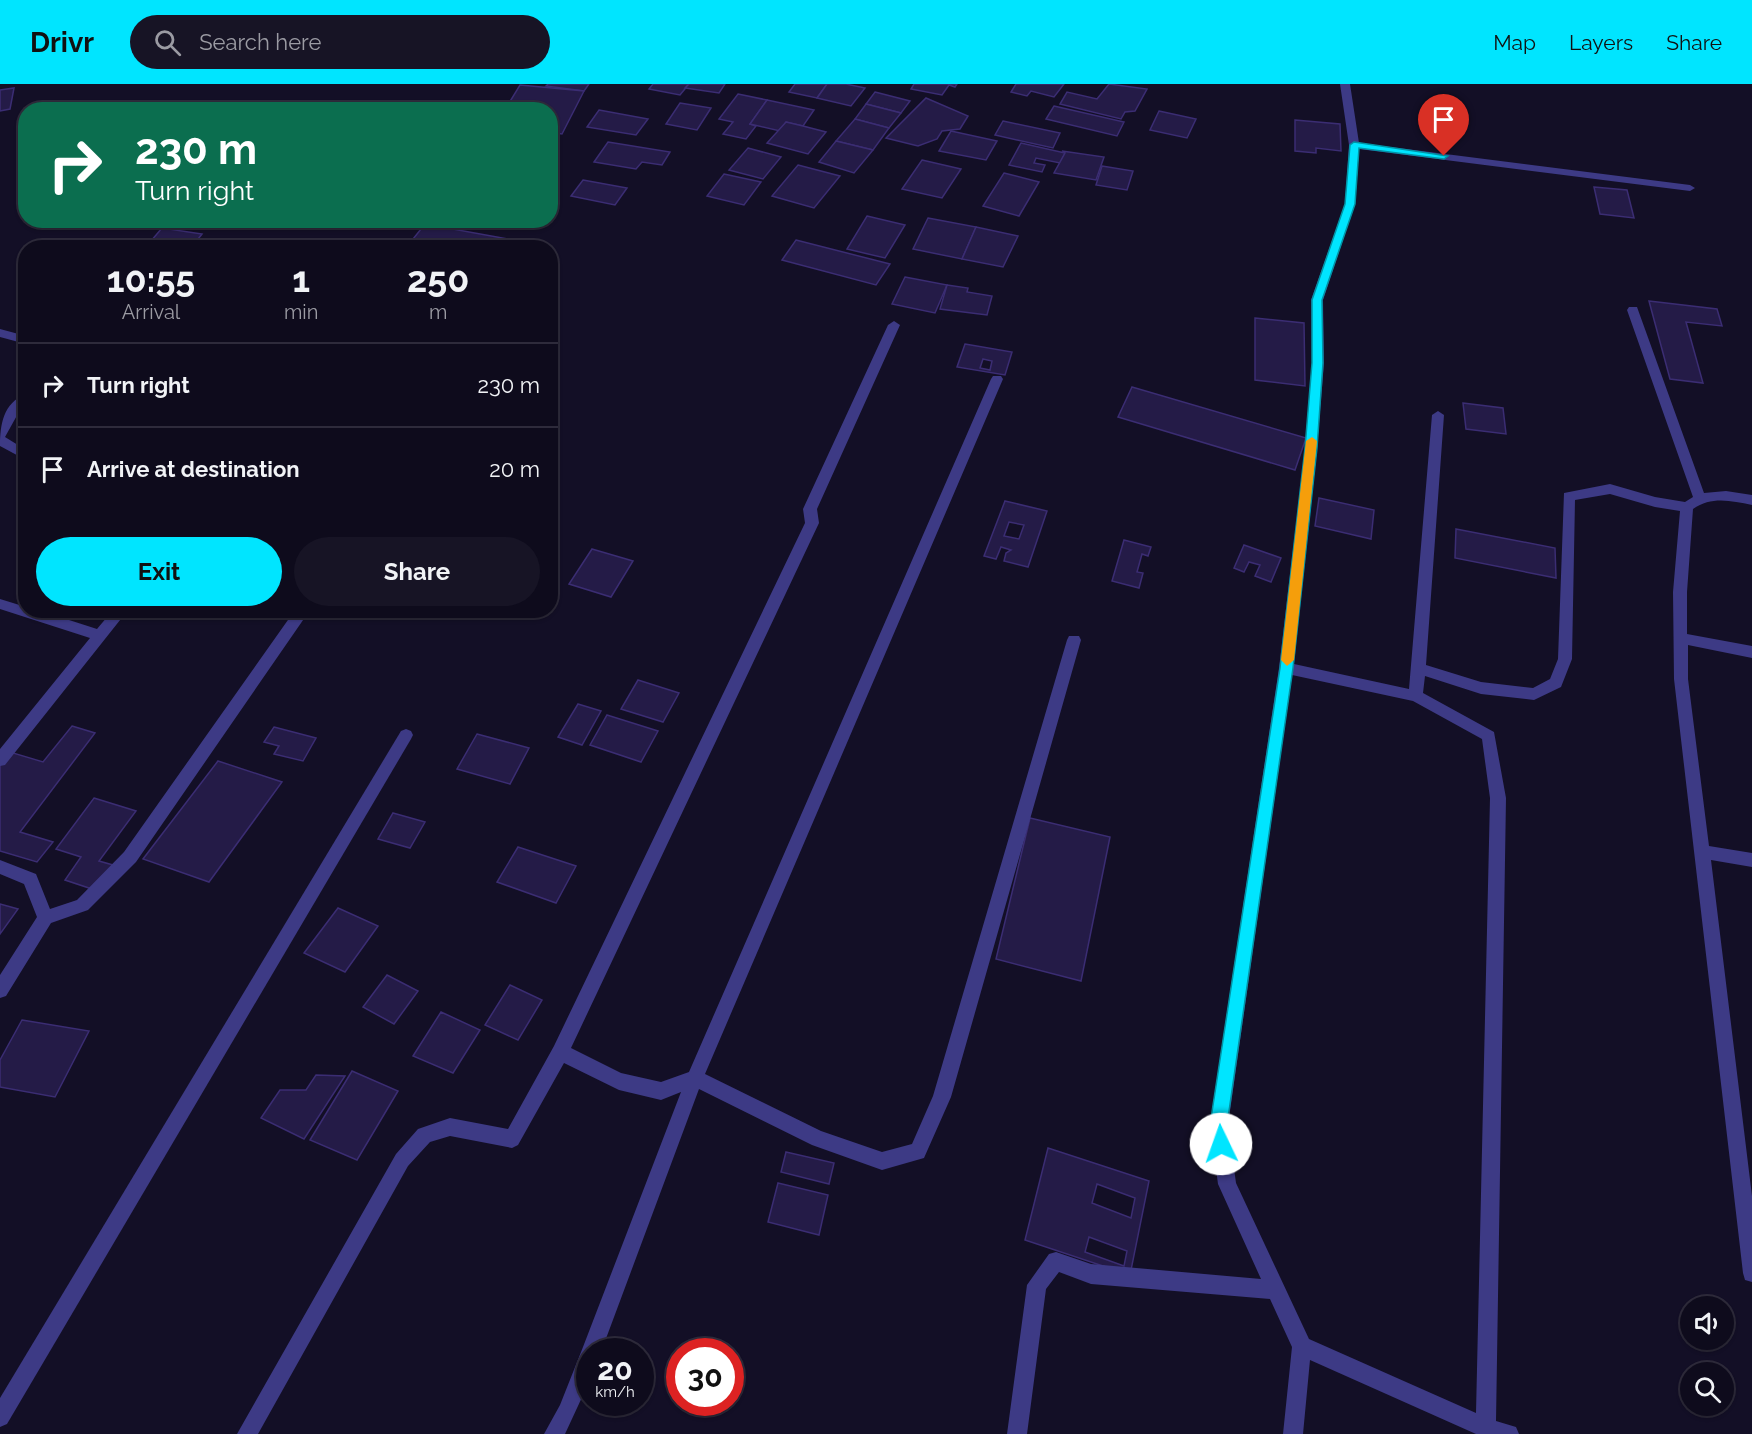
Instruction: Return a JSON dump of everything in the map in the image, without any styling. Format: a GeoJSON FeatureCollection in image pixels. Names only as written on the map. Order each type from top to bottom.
{"type":"FeatureCollection","features":[{"type":"Feature","properties":{"kind":"street"},"geometry":{"type":"LineString","coordinates":[[1293,1434],[1302,1346],[1227,1184],[1218,1125],[1286,668],[1311,448],[1318,363],[1317,300],[1350,204],[1354,145],[1345,84]]}},
{"type":"Feature","properties":{"kind":"street"},"geometry":{"type":"LineString","coordinates":[[1354,145],[1690,188]]}},
{"type":"Feature","properties":{"kind":"street"},"geometry":{"type":"LineString","coordinates":[[1634,309],[1693,502],[1680,592],[1681,679],[1752,1273]]}},
{"type":"Feature","properties":{"kind":"street"},"geometry":{"type":"LineString","coordinates":[[247,1434],[402,1160],[424,1135],[450,1127],[512,1139],[560,1052],[812,523],[810,509],[894,325]]}},
{"type":"Feature","properties":{"kind":"street"},"geometry":{"type":"LineString","coordinates":[[0,333],[18,338]]}},
{"type":"Feature","properties":{"kind":"street"},"geometry":{"type":"LineString","coordinates":[[596,1338],[694,1078],[997,379]]}},
{"type":"Feature","properties":{"kind":"street"},"geometry":{"type":"LineString","coordinates":[[18,405],[0,438],[18,453]]}},
{"type":"Feature","properties":{"kind":"street"},"geometry":{"type":"LineString","coordinates":[[1416,696],[1438,415]]}},
{"type":"Feature","properties":{"kind":"street"},"geometry":{"type":"LineString","coordinates":[[1418,668],[1481,688],[1534,694],[1556,683],[1565,659],[1569,496],[1610,489],[1655,502],[1693,502],[1723,496],[1752,500]]}},
{"type":"Feature","properties":{"kind":"street"},"geometry":{"type":"LineString","coordinates":[[0,604],[18,610]]}},
{"type":"Feature","properties":{"kind":"street"},"geometry":{"type":"LineString","coordinates":[[44,618],[101,636]]}},
{"type":"Feature","properties":{"kind":"street"},"geometry":{"type":"LineString","coordinates":[[0,760],[115,618]]}},
{"type":"Feature","properties":{"kind":"street"},"geometry":{"type":"LineString","coordinates":[[0,990],[45,918],[82,905],[130,858],[297,618]]}},
{"type":"Feature","properties":{"kind":"street"},"geometry":{"type":"LineString","coordinates":[[1680,638],[1752,652]]}},
{"type":"Feature","properties":{"kind":"street"},"geometry":{"type":"LineString","coordinates":[[560,1052],[619,1081],[661,1091],[694,1078],[818,1139],[882,1161],[918,1152],[942,1097],[1074,640]]}},
{"type":"Feature","properties":{"kind":"street"},"geometry":{"type":"LineString","coordinates":[[1286,668],[1416,696],[1489,736],[1498,798],[1486,1428]]}},
{"type":"Feature","properties":{"kind":"street"},"geometry":{"type":"LineString","coordinates":[[0,1417],[406,735]]}},
{"type":"Feature","properties":{"kind":"street"},"geometry":{"type":"LineString","coordinates":[[1702,852],[1752,860]]}},
{"type":"Feature","properties":{"kind":"street"},"geometry":{"type":"LineString","coordinates":[[0,867],[30,879],[45,918]]}},
{"type":"Feature","properties":{"kind":"street"},"geometry":{"type":"LineString","coordinates":[[1017,1434],[1037,1284],[1056,1261],[1091,1274],[1276,1290]]}},
{"type":"Feature","properties":{"kind":"street"},"geometry":{"type":"LineString","coordinates":[[1302,1346],[1486,1428],[1509,1434]]}},
{"type":"Feature","properties":{"kind":"street"},"geometry":{"type":"LineString","coordinates":[[554,1434],[567,1412],[576,1389]]}},
{"type":"Feature","properties":{"kind":"building"},"geometry":{"type":"Polygon","coordinates":[[[548,84],[589,84],[584,91],[546,86],[548,84]]]}},
{"type":"Feature","properties":{"kind":"building"},"geometry":{"type":"Polygon","coordinates":[[[653,84],[689,84],[680,95],[649,89],[653,84]]]}},
{"type":"Feature","properties":{"kind":"building"},"geometry":{"type":"Polygon","coordinates":[[[689,84],[725,84],[719,93],[685,88],[689,84]]]}},
{"type":"Feature","properties":{"kind":"building"},"geometry":{"type":"Polygon","coordinates":[[[795,84],[827,84],[817,98],[789,92],[795,84]]]}},
{"type":"Feature","properties":{"kind":"building"},"geometry":{"type":"Polygon","coordinates":[[[827,84],[846,84],[865,88],[851,106],[817,98],[827,84]]]}},
{"type":"Feature","properties":{"kind":"building"},"geometry":{"type":"Polygon","coordinates":[[[914,84],[957,84],[955,87],[949,85],[942,95],[911,89],[914,84]]]}},
{"type":"Feature","properties":{"kind":"building"},"geometry":{"type":"Polygon","coordinates":[[[1016,84],[1064,84],[1054,97],[1031,91],[1027,96],[1011,92],[1016,84]]]}},
{"type":"Feature","properties":{"kind":"building"},"geometry":{"type":"Polygon","coordinates":[[[1109,84],[1147,89],[1135,111],[1125,112],[1121,119],[1060,104],[1067,92],[1097,99],[1109,84]]]}},
{"type":"Feature","properties":{"kind":"building"},"geometry":{"type":"Polygon","coordinates":[[[520,85],[584,91],[562,134],[558,133],[558,102],[510,102],[520,85]]]}},
{"type":"Feature","properties":{"kind":"building"},"geometry":{"type":"Polygon","coordinates":[[[14,88],[10,109],[0,111],[0,90],[14,88]]]}},
{"type":"Feature","properties":{"kind":"building"},"geometry":{"type":"Polygon","coordinates":[[[875,92],[910,101],[901,113],[866,104],[875,92]]]}},
{"type":"Feature","properties":{"kind":"building"},"geometry":{"type":"Polygon","coordinates":[[[738,94],[767,100],[750,124],[756,126],[746,139],[723,134],[733,122],[719,119],[738,94]]]}},
{"type":"Feature","properties":{"kind":"building"},"geometry":{"type":"Polygon","coordinates":[[[926,98],[968,116],[960,129],[942,131],[937,139],[918,146],[886,138],[926,98]]]}},
{"type":"Feature","properties":{"kind":"building"},"geometry":{"type":"Polygon","coordinates":[[[767,100],[814,110],[803,126],[786,122],[780,131],[750,124],[767,100]]]}},
{"type":"Feature","properties":{"kind":"building"},"geometry":{"type":"Polygon","coordinates":[[[680,103],[711,108],[697,130],[666,124],[680,103]]]}},
{"type":"Feature","properties":{"kind":"building"},"geometry":{"type":"Polygon","coordinates":[[[866,104],[901,113],[889,128],[855,119],[866,104]]]}},
{"type":"Feature","properties":{"kind":"building"},"geometry":{"type":"Polygon","coordinates":[[[1054,106],[1124,122],[1117,136],[1046,119],[1054,106]]]}},
{"type":"Feature","properties":{"kind":"building"},"geometry":{"type":"Polygon","coordinates":[[[599,110],[648,119],[636,135],[587,127],[599,110]]]}},
{"type":"Feature","properties":{"kind":"building"},"geometry":{"type":"Polygon","coordinates":[[[1159,111],[1196,119],[1187,138],[1150,130],[1159,111]]]}},
{"type":"Feature","properties":{"kind":"building"},"geometry":{"type":"Polygon","coordinates":[[[855,119],[889,128],[873,150],[836,141],[855,119]]]}},
{"type":"Feature","properties":{"kind":"building"},"geometry":{"type":"Polygon","coordinates":[[[1295,120],[1340,124],[1341,151],[1316,148],[1316,153],[1295,151],[1295,120]]]}},
{"type":"Feature","properties":{"kind":"building"},"geometry":{"type":"Polygon","coordinates":[[[1003,121],[1060,133],[1053,148],[995,135],[1003,121]]]}},
{"type":"Feature","properties":{"kind":"building"},"geometry":{"type":"Polygon","coordinates":[[[786,122],[826,132],[808,154],[767,143],[786,122]]]}},
{"type":"Feature","properties":{"kind":"building"},"geometry":{"type":"Polygon","coordinates":[[[951,131],[997,141],[986,160],[939,151],[951,131]]]}},
{"type":"Feature","properties":{"kind":"building"},"geometry":{"type":"Polygon","coordinates":[[[836,141],[873,150],[854,173],[819,162],[836,141]]]}},
{"type":"Feature","properties":{"kind":"building"},"geometry":{"type":"Polygon","coordinates":[[[608,142],[670,152],[662,165],[642,162],[636,169],[594,162],[608,142]]]}},
{"type":"Feature","properties":{"kind":"building"},"geometry":{"type":"Polygon","coordinates":[[[1021,143],[1065,153],[1060,163],[1036,158],[1034,163],[1045,165],[1042,172],[1009,165],[1021,143]]]}},
{"type":"Feature","properties":{"kind":"building"},"geometry":{"type":"Polygon","coordinates":[[[748,148],[781,157],[763,179],[729,170],[748,148]]]}},
{"type":"Feature","properties":{"kind":"building"},"geometry":{"type":"Polygon","coordinates":[[[1062,151],[1104,157],[1096,180],[1054,173],[1065,153],[1062,151]]]}},
{"type":"Feature","properties":{"kind":"building"},"geometry":{"type":"Polygon","coordinates":[[[922,160],[961,169],[942,198],[902,189],[922,160]]]}},
{"type":"Feature","properties":{"kind":"building"},"geometry":{"type":"Polygon","coordinates":[[[798,165],[840,176],[814,208],[772,196],[798,165]]]}},
{"type":"Feature","properties":{"kind":"building"},"geometry":{"type":"Polygon","coordinates":[[[1102,166],[1133,171],[1127,190],[1096,185],[1102,166]]]}},
{"type":"Feature","properties":{"kind":"building"},"geometry":{"type":"Polygon","coordinates":[[[1004,173],[1039,182],[1019,216],[983,206],[1004,173]]]}},
{"type":"Feature","properties":{"kind":"building"},"geometry":{"type":"Polygon","coordinates":[[[724,174],[761,182],[744,205],[707,196],[724,174]]]}},
{"type":"Feature","properties":{"kind":"building"},"geometry":{"type":"Polygon","coordinates":[[[583,180],[627,188],[615,205],[571,196],[583,180]]]}},
{"type":"Feature","properties":{"kind":"building"},"geometry":{"type":"Polygon","coordinates":[[[1594,187],[1627,190],[1634,218],[1600,214],[1594,187]]]}},
{"type":"Feature","properties":{"kind":"building"},"geometry":{"type":"Polygon","coordinates":[[[867,216],[905,225],[885,258],[847,249],[867,216]]]}},
{"type":"Feature","properties":{"kind":"building"},"geometry":{"type":"Polygon","coordinates":[[[928,218],[976,227],[962,259],[913,249],[928,218]]]}},
{"type":"Feature","properties":{"kind":"building"},"geometry":{"type":"Polygon","coordinates":[[[976,227],[1018,236],[1003,267],[962,259],[976,227]]]}},
{"type":"Feature","properties":{"kind":"building"},"geometry":{"type":"Polygon","coordinates":[[[162,228],[202,234],[197,240],[152,240],[162,228]]]}},
{"type":"Feature","properties":{"kind":"building"},"geometry":{"type":"Polygon","coordinates":[[[422,228],[447,228],[508,239],[507,240],[412,240],[422,228]]]}},
{"type":"Feature","properties":{"kind":"building"},"geometry":{"type":"Polygon","coordinates":[[[796,240],[890,264],[876,285],[782,260],[796,240]]]}},
{"type":"Feature","properties":{"kind":"building"},"geometry":{"type":"Polygon","coordinates":[[[905,277],[947,285],[935,313],[892,304],[905,277]]]}},
{"type":"Feature","properties":{"kind":"building"},"geometry":{"type":"Polygon","coordinates":[[[947,285],[968,288],[967,292],[992,296],[987,315],[940,309],[947,285]]]}},
{"type":"Feature","properties":{"kind":"building"},"geometry":{"type":"Polygon","coordinates":[[[1649,301],[1717,309],[1722,326],[1686,322],[1703,383],[1670,379],[1649,301]]]}},
{"type":"Feature","properties":{"kind":"building"},"geometry":{"type":"Polygon","coordinates":[[[1255,318],[1304,323],[1305,386],[1255,380],[1255,318]]]}},
{"type":"Feature","properties":{"kind":"building"},"geometry":{"type":"Polygon","coordinates":[[[965,344],[1012,352],[1005,375],[957,367],[965,344]],[[983,359],[980,368],[990,370],[992,361],[983,359]]]}},
{"type":"Feature","properties":{"kind":"building"},"geometry":{"type":"Polygon","coordinates":[[[1132,387],[1306,438],[1295,470],[1118,417],[1132,387]]]}},
{"type":"Feature","properties":{"kind":"building"},"geometry":{"type":"Polygon","coordinates":[[[1463,403],[1503,408],[1506,434],[1466,429],[1463,403]]]}},
{"type":"Feature","properties":{"kind":"building"},"geometry":{"type":"Polygon","coordinates":[[[1319,498],[1374,510],[1371,539],[1315,526],[1319,498]]]}},
{"type":"Feature","properties":{"kind":"building"},"geometry":{"type":"Polygon","coordinates":[[[1005,501],[1047,511],[1028,567],[1004,561],[1006,553],[1011,550],[1001,547],[996,559],[984,556],[1005,501]],[[1009,522],[1004,536],[1019,539],[1024,525],[1009,522]]]}},
{"type":"Feature","properties":{"kind":"building"},"geometry":{"type":"Polygon","coordinates":[[[1456,529],[1555,548],[1556,578],[1455,558],[1456,529]]]}},
{"type":"Feature","properties":{"kind":"building"},"geometry":{"type":"Polygon","coordinates":[[[1124,540],[1151,547],[1148,556],[1142,554],[1137,572],[1143,573],[1139,588],[1112,581],[1124,540]]]}},
{"type":"Feature","properties":{"kind":"building"},"geometry":{"type":"Polygon","coordinates":[[[1244,545],[1281,558],[1271,582],[1255,576],[1260,565],[1249,562],[1244,572],[1234,568],[1244,545]]]}},
{"type":"Feature","properties":{"kind":"building"},"geometry":{"type":"Polygon","coordinates":[[[592,549],[633,561],[611,597],[569,584],[592,549]]]}},
{"type":"Feature","properties":{"kind":"building"},"geometry":{"type":"Polygon","coordinates":[[[638,680],[679,693],[663,722],[621,709],[638,680]]]}},
{"type":"Feature","properties":{"kind":"building"},"geometry":{"type":"Polygon","coordinates":[[[578,704],[601,711],[582,745],[558,737],[578,704]]]}},
{"type":"Feature","properties":{"kind":"building"},"geometry":{"type":"Polygon","coordinates":[[[607,715],[658,731],[641,762],[590,745],[607,715]]]}},
{"type":"Feature","properties":{"kind":"building"},"geometry":{"type":"Polygon","coordinates":[[[72,726],[95,733],[20,832],[53,842],[37,862],[0,851],[0,765],[10,752],[43,762],[72,726]]]}},
{"type":"Feature","properties":{"kind":"building"},"geometry":{"type":"Polygon","coordinates":[[[274,727],[316,738],[303,761],[274,754],[279,746],[264,742],[274,727]]]}},
{"type":"Feature","properties":{"kind":"building"},"geometry":{"type":"Polygon","coordinates":[[[477,734],[529,748],[510,784],[457,769],[477,734]]]}},
{"type":"Feature","properties":{"kind":"building"},"geometry":{"type":"Polygon","coordinates":[[[218,761],[282,782],[209,882],[143,859],[218,761]]]}},
{"type":"Feature","properties":{"kind":"building"},"geometry":{"type":"Polygon","coordinates":[[[94,798],[136,811],[99,861],[113,865],[95,890],[65,880],[81,857],[56,849],[94,798]]]}},
{"type":"Feature","properties":{"kind":"building"},"geometry":{"type":"Polygon","coordinates":[[[393,813],[425,822],[410,848],[378,839],[393,813]]]}},
{"type":"Feature","properties":{"kind":"building"},"geometry":{"type":"Polygon","coordinates":[[[1030,818],[1110,837],[1081,981],[996,959],[1030,818]]]}},
{"type":"Feature","properties":{"kind":"building"},"geometry":{"type":"Polygon","coordinates":[[[518,847],[576,866],[556,903],[497,882],[518,847]]]}},
{"type":"Feature","properties":{"kind":"building"},"geometry":{"type":"Polygon","coordinates":[[[0,904],[18,909],[0,934],[0,904]]]}},
{"type":"Feature","properties":{"kind":"building"},"geometry":{"type":"Polygon","coordinates":[[[338,908],[378,926],[345,972],[304,953],[338,908]]]}},
{"type":"Feature","properties":{"kind":"building"},"geometry":{"type":"Polygon","coordinates":[[[387,975],[418,991],[394,1024],[363,1007],[387,975]]]}},
{"type":"Feature","properties":{"kind":"building"},"geometry":{"type":"Polygon","coordinates":[[[510,985],[542,1000],[518,1040],[485,1025],[510,985]]]}},
{"type":"Feature","properties":{"kind":"building"},"geometry":{"type":"Polygon","coordinates":[[[441,1012],[480,1030],[453,1073],[413,1056],[441,1012]]]}},
{"type":"Feature","properties":{"kind":"building"},"geometry":{"type":"Polygon","coordinates":[[[22,1020],[89,1031],[55,1097],[0,1087],[0,1060],[22,1020]]]}},
{"type":"Feature","properties":{"kind":"building"},"geometry":{"type":"Polygon","coordinates":[[[352,1071],[398,1091],[357,1160],[310,1140],[352,1071]]]}},
{"type":"Feature","properties":{"kind":"building"},"geometry":{"type":"Polygon","coordinates":[[[316,1075],[345,1076],[304,1139],[261,1118],[280,1090],[306,1090],[316,1075]]]}},
{"type":"Feature","properties":{"kind":"building"},"geometry":{"type":"Polygon","coordinates":[[[1048,1148],[1149,1181],[1130,1275],[1025,1240],[1048,1148]],[[1097,1184],[1092,1203],[1131,1218],[1135,1198],[1097,1184]],[[1089,1237],[1085,1252],[1124,1266],[1127,1251],[1089,1237]]]}},
{"type":"Feature","properties":{"kind":"building"},"geometry":{"type":"Polygon","coordinates":[[[786,1152],[834,1163],[829,1184],[781,1172],[786,1152]]]}},
{"type":"Feature","properties":{"kind":"building"},"geometry":{"type":"Polygon","coordinates":[[[778,1183],[828,1195],[819,1235],[768,1222],[778,1183]]]}},
{"type":"Feature","properties":{"kind":"slow traffic"},"geometry":{"type":"LineString","coordinates":[[1287,660],[1312,441]]}},
{"type":"Feature","properties":{"kind":"route"},"geometry":{"type":"LineString","coordinates":[[1221,1144],[1218,1125],[1286,668],[1311,448],[1318,363],[1317,300],[1350,204],[1354,145],[1444,156]]}}]}
